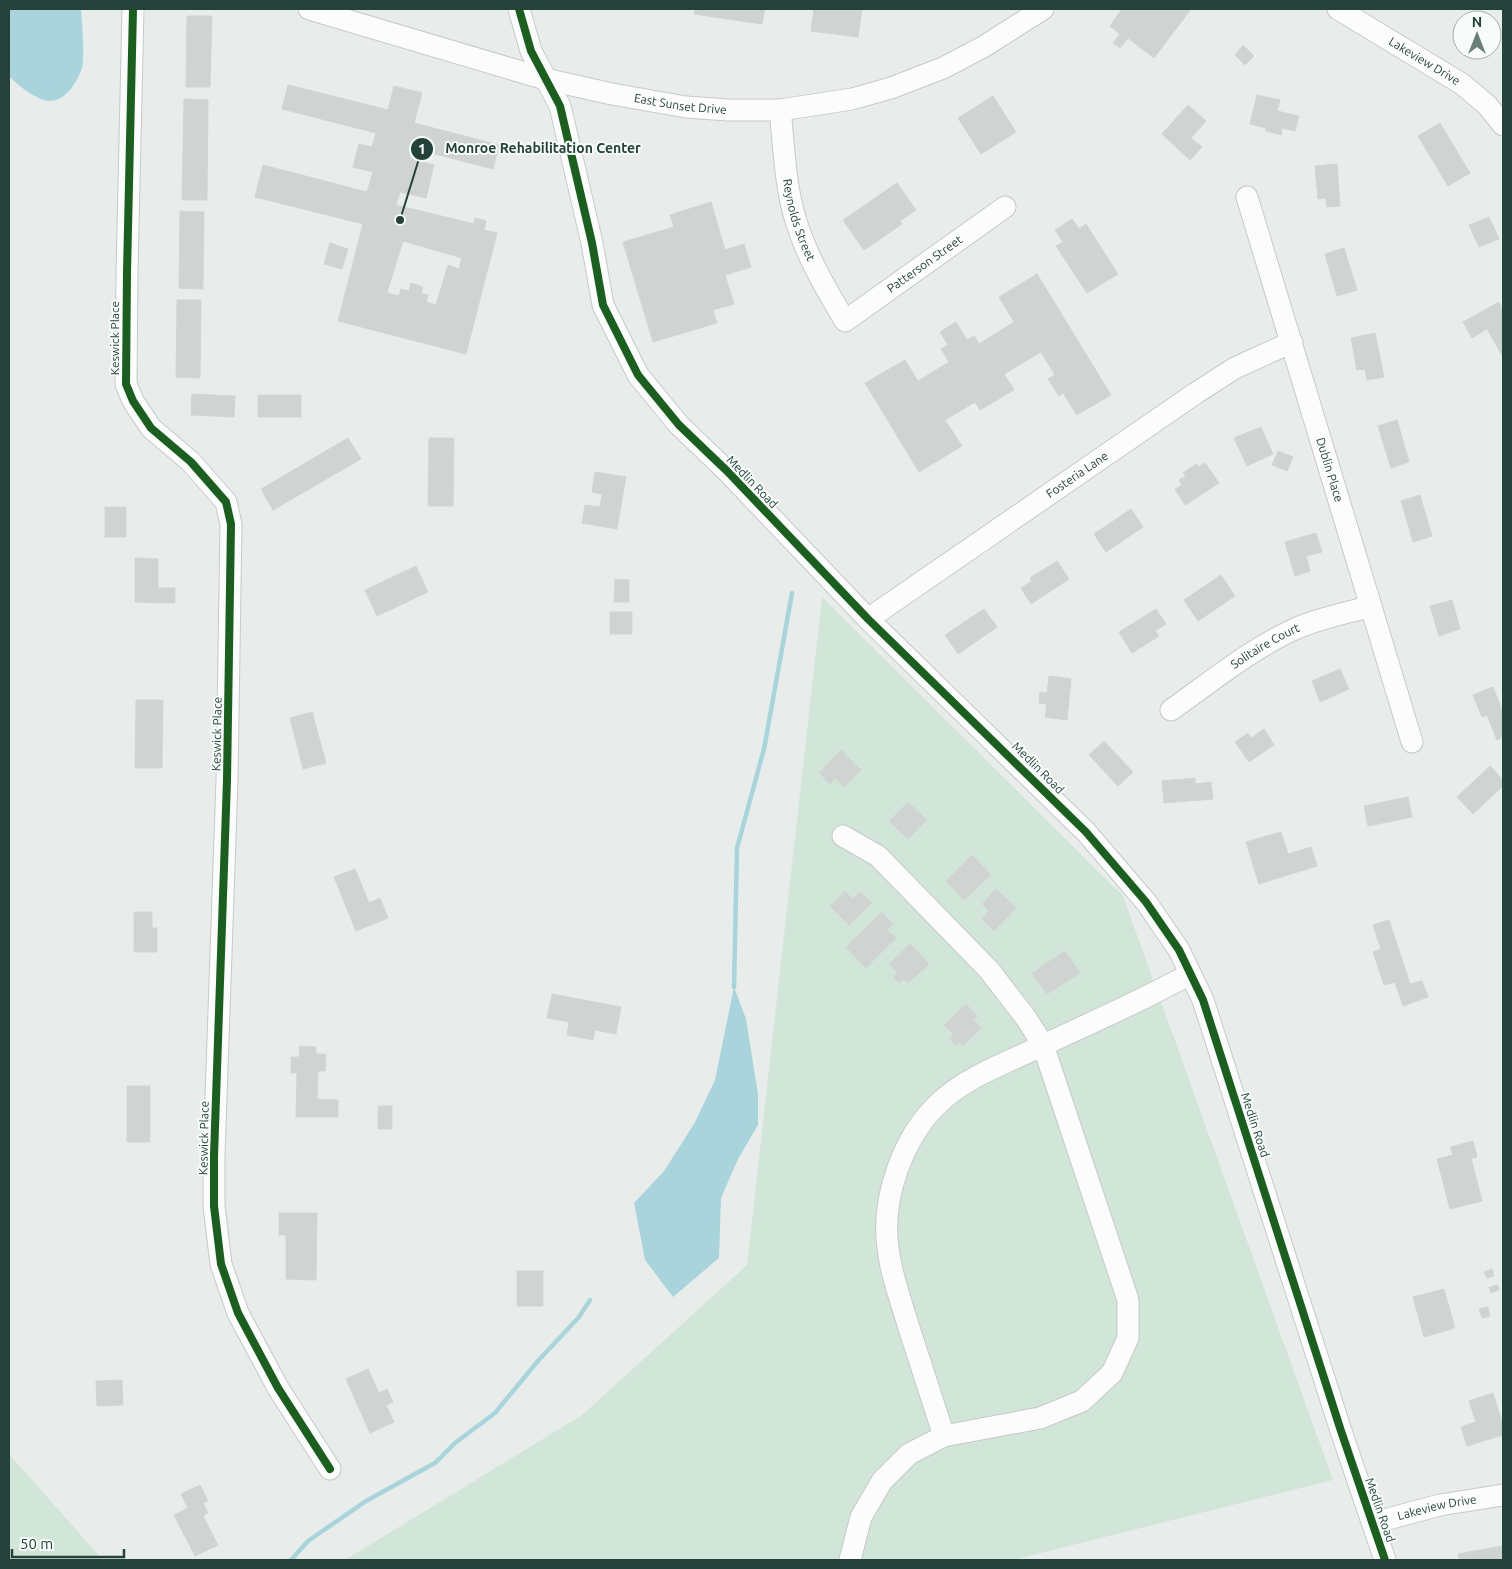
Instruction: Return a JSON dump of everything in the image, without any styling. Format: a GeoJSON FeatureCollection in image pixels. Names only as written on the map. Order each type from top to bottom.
{"type":"FeatureCollection","features":[{"type":"Feature","properties":{"kind":"street","name":"Keswick Place"},"geometry":{"type":"LineString","coordinates":[[133,9],[126,384],[133,401],[151,428],[191,462],[226,502],[231,524],[227,780],[214,1156],[214,1206],[221,1264],[238,1313],[278,1388],[330,1470]]}},
{"type":"Feature","properties":{"kind":"street","name":"East Sunset Drive"},"geometry":{"type":"LineString","coordinates":[[308,9],[545,79],[612,94],[686,107],[728,110],[780,110],[852,99],[891,88],[943,68],[983,47],[1043,9]]}},
{"type":"Feature","properties":{"kind":"street","name":"Medlin Road"},"geometry":{"type":"LineString","coordinates":[[519,9],[531,51],[560,106],[592,244],[603,305],[638,375],[679,425],[727,471],[868,618],[1086,832],[1146,902],[1179,950],[1203,1000],[1341,1431],[1385,1560]]}},
{"type":"Feature","properties":{"kind":"street","name":"Lakeview Drive"},"geometry":{"type":"LineString","coordinates":[[1338,9],[1462,84],[1487,105],[1503,125]]}},
{"type":"Feature","properties":{"kind":"street","name":"Reynolds Street"},"geometry":{"type":"LineString","coordinates":[[780,110],[787,176],[795,220],[815,268],[845,321]]}},
{"type":"Feature","properties":{"kind":"street","name":"Dublin Place"},"geometry":{"type":"LineString","coordinates":[[1247,197],[1412,742]]}},
{"type":"Feature","properties":{"kind":"street","name":"Patterson Street"},"geometry":{"type":"LineString","coordinates":[[845,321],[1005,207]]}},
{"type":"Feature","properties":{"kind":"street","name":"Fosteria Lane"},"geometry":{"type":"LineString","coordinates":[[868,618],[1196,393],[1235,368],[1292,342]]}},
{"type":"Feature","properties":{"kind":"street","name":"Solitaire Court"},"geometry":{"type":"LineString","coordinates":[[1171,710],[1258,649],[1279,637],[1299,628],[1371,606]]}},
{"type":"Feature","properties":{"kind":"street"},"geometry":{"type":"LineString","coordinates":[[843,836],[878,856],[989,970],[1044,1045],[1128,1300],[1128,1338],[1112,1373],[1082,1401],[1040,1418],[944,1436],[909,1454],[882,1481],[861,1517],[850,1560]]}},
{"type":"Feature","properties":{"kind":"street"},"geometry":{"type":"LineString","coordinates":[[944,1436],[894,1282],[888,1247],[888,1214],[895,1173],[913,1136],[939,1103],[969,1080],[1158,992],[1190,974]]}},
{"type":"Feature","properties":{"kind":"street","name":"Lakeview Drive"},"geometry":{"type":"LineString","coordinates":[[1373,1523],[1440,1505],[1503,1495]]}},
{"type":"Feature","properties":{"kind":"green space"},"geometry":{"type":"Polygon","coordinates":[[[822,597],[1123,896],[1333,1480],[1013,1560],[345,1560],[582,1415],[747,1265],[822,597]]]}},
{"type":"Feature","properties":{"kind":"green space"},"geometry":{"type":"Polygon","coordinates":[[[9,1454],[103,1560],[9,1560],[9,1454]]]}},
{"type":"Feature","properties":{"kind":"water"},"geometry":{"type":"Polygon","coordinates":[[[9,9],[81,9],[82,68],[73,86],[57,100],[44,100],[34,96],[9,76],[9,9]]]}},
{"type":"Feature","properties":{"kind":"water"},"geometry":{"type":"Polygon","coordinates":[[[734,987],[746,1019],[758,1094],[758,1125],[738,1159],[721,1198],[719,1258],[673,1297],[645,1260],[634,1203],[664,1171],[694,1124],[715,1080],[734,987]]]}},
{"type":"Feature","properties":{"kind":"building"},"geometry":{"type":"Polygon","coordinates":[[[695,9],[765,9],[762,24],[694,14],[695,9]]]}},
{"type":"Feature","properties":{"kind":"building"},"geometry":{"type":"Polygon","coordinates":[[[814,9],[862,9],[858,37],[811,31],[814,9]]]}},
{"type":"Feature","properties":{"kind":"building"},"geometry":{"type":"Polygon","coordinates":[[[1122,9],[1191,9],[1154,58],[1128,38],[1120,48],[1113,43],[1120,34],[1110,26],[1122,9]]]}},
{"type":"Feature","properties":{"kind":"building"},"geometry":{"type":"Polygon","coordinates":[[[187,16],[212,16],[210,87],[186,87],[187,16]]]}},
{"type":"Feature","properties":{"kind":"building"},"geometry":{"type":"Polygon","coordinates":[[[1243,45],[1254,56],[1245,65],[1235,55],[1243,45]]]}},
{"type":"Feature","properties":{"kind":"building"},"geometry":{"type":"Polygon","coordinates":[[[288,85],[388,110],[394,86],[422,93],[414,123],[499,145],[493,169],[412,148],[410,158],[434,165],[426,198],[400,192],[396,205],[474,224],[475,218],[486,221],[484,230],[497,233],[466,354],[338,321],[363,224],[255,197],[263,165],[367,192],[373,172],[353,167],[359,144],[372,147],[376,133],[282,109],[288,85]],[[403,241],[387,293],[399,296],[401,289],[409,291],[411,283],[423,287],[421,293],[428,295],[426,302],[436,305],[448,265],[459,269],[462,258],[403,241]]]}},
{"type":"Feature","properties":{"kind":"building"},"geometry":{"type":"Polygon","coordinates":[[[1257,95],[1280,100],[1277,111],[1299,116],[1295,131],[1282,128],[1281,135],[1266,131],[1266,128],[1250,124],[1257,95]]]}},
{"type":"Feature","properties":{"kind":"building"},"geometry":{"type":"Polygon","coordinates":[[[993,96],[1016,132],[981,154],[958,118],[993,96]]]}},
{"type":"Feature","properties":{"kind":"building"},"geometry":{"type":"Polygon","coordinates":[[[184,99],[208,100],[207,200],[182,200],[184,99]]]}},
{"type":"Feature","properties":{"kind":"building"},"geometry":{"type":"Polygon","coordinates":[[[1188,105],[1206,121],[1191,138],[1202,147],[1190,160],[1162,134],[1188,105]]]}},
{"type":"Feature","properties":{"kind":"building"},"geometry":{"type":"Polygon","coordinates":[[[1440,123],[1470,173],[1448,186],[1418,136],[1440,123]]]}},
{"type":"Feature","properties":{"kind":"building"},"geometry":{"type":"Polygon","coordinates":[[[1337,164],[1340,206],[1327,207],[1326,198],[1318,199],[1315,166],[1337,164]]]}},
{"type":"Feature","properties":{"kind":"building"},"geometry":{"type":"Polygon","coordinates":[[[897,183],[916,210],[900,221],[902,224],[864,250],[843,220],[897,183]]]}},
{"type":"Feature","properties":{"kind":"building"},"geometry":{"type":"Polygon","coordinates":[[[711,202],[725,250],[744,244],[751,267],[725,275],[734,304],[713,310],[717,323],[653,342],[623,242],[674,227],[670,215],[711,202]]]}},
{"type":"Feature","properties":{"kind":"building"},"geometry":{"type":"Polygon","coordinates":[[[180,211],[204,212],[203,289],[179,288],[180,211]]]}},
{"type":"Feature","properties":{"kind":"building"},"geometry":{"type":"Polygon","coordinates":[[[1489,217],[1499,239],[1479,247],[1469,225],[1489,217]]]}},
{"type":"Feature","properties":{"kind":"building"},"geometry":{"type":"Polygon","coordinates":[[[1072,219],[1079,229],[1086,224],[1118,274],[1087,293],[1056,246],[1063,242],[1055,230],[1072,219]]]}},
{"type":"Feature","properties":{"kind":"building"},"geometry":{"type":"Polygon","coordinates":[[[330,243],[348,249],[342,269],[324,264],[330,243]]]}},
{"type":"Feature","properties":{"kind":"building"},"geometry":{"type":"Polygon","coordinates":[[[1344,248],[1357,290],[1337,296],[1325,254],[1344,248]]]}},
{"type":"Feature","properties":{"kind":"building"},"geometry":{"type":"Polygon","coordinates":[[[1037,274],[1111,395],[1077,415],[1063,393],[1059,396],[1048,379],[1055,375],[1041,352],[1004,374],[1014,390],[980,410],[975,402],[945,420],[962,446],[919,472],[865,383],[905,360],[918,381],[949,362],[941,349],[948,345],[940,332],[956,322],[967,340],[974,336],[979,344],[1014,322],[999,297],[1037,274]]]}},
{"type":"Feature","properties":{"kind":"building"},"geometry":{"type":"Polygon","coordinates":[[[177,300],[201,300],[200,378],[176,377],[177,300]]]}},
{"type":"Feature","properties":{"kind":"building"},"geometry":{"type":"Polygon","coordinates":[[[1499,302],[1503,310],[1503,357],[1487,329],[1472,338],[1463,322],[1499,302]]]}},
{"type":"Feature","properties":{"kind":"building"},"geometry":{"type":"Polygon","coordinates":[[[1375,333],[1384,377],[1367,380],[1365,369],[1357,370],[1351,338],[1375,333]]]}},
{"type":"Feature","properties":{"kind":"building"},"geometry":{"type":"Polygon","coordinates":[[[192,394],[235,396],[234,417],[191,415],[192,394]]]}},
{"type":"Feature","properties":{"kind":"building"},"geometry":{"type":"Polygon","coordinates":[[[258,395],[301,395],[301,417],[258,417],[258,395]]]}},
{"type":"Feature","properties":{"kind":"building"},"geometry":{"type":"Polygon","coordinates":[[[1397,420],[1409,462],[1391,468],[1378,426],[1397,420]]]}},
{"type":"Feature","properties":{"kind":"building"},"geometry":{"type":"Polygon","coordinates":[[[1261,427],[1273,454],[1247,466],[1234,438],[1261,427]]]}},
{"type":"Feature","properties":{"kind":"building"},"geometry":{"type":"Polygon","coordinates":[[[348,438],[361,459],[273,510],[261,489],[348,438]]]}},
{"type":"Feature","properties":{"kind":"building"},"geometry":{"type":"Polygon","coordinates":[[[429,438],[454,438],[453,506],[428,506],[429,438]]]}},
{"type":"Feature","properties":{"kind":"building"},"geometry":{"type":"Polygon","coordinates":[[[1278,451],[1293,457],[1287,471],[1272,465],[1278,451]]]}},
{"type":"Feature","properties":{"kind":"building"},"geometry":{"type":"Polygon","coordinates":[[[1205,463],[1219,483],[1185,505],[1175,489],[1182,485],[1179,480],[1186,476],[1183,473],[1196,464],[1198,467],[1205,463]]]}},
{"type":"Feature","properties":{"kind":"building"},"geometry":{"type":"Polygon","coordinates":[[[595,472],[626,477],[617,529],[582,523],[585,505],[600,507],[602,494],[592,492],[595,472]]]}},
{"type":"Feature","properties":{"kind":"building"},"geometry":{"type":"Polygon","coordinates":[[[1420,495],[1432,536],[1413,542],[1401,501],[1420,495]]]}},
{"type":"Feature","properties":{"kind":"building"},"geometry":{"type":"Polygon","coordinates":[[[105,507],[126,507],[126,537],[105,537],[105,507]]]}},
{"type":"Feature","properties":{"kind":"building"},"geometry":{"type":"Polygon","coordinates":[[[1131,509],[1143,527],[1106,552],[1094,534],[1131,509]]]}},
{"type":"Feature","properties":{"kind":"building"},"geometry":{"type":"Polygon","coordinates":[[[1316,533],[1322,552],[1306,556],[1310,571],[1295,576],[1285,542],[1316,533]]]}},
{"type":"Feature","properties":{"kind":"building"},"geometry":{"type":"Polygon","coordinates":[[[135,558],[158,559],[158,588],[175,588],[175,603],[135,602],[135,558]]]}},
{"type":"Feature","properties":{"kind":"building"},"geometry":{"type":"Polygon","coordinates":[[[1057,561],[1069,579],[1031,604],[1021,588],[1032,581],[1030,578],[1057,561]]]}},
{"type":"Feature","properties":{"kind":"building"},"geometry":{"type":"Polygon","coordinates":[[[416,566],[428,592],[377,616],[365,590],[416,566]]]}},
{"type":"Feature","properties":{"kind":"building"},"geometry":{"type":"Polygon","coordinates":[[[1221,575],[1235,596],[1198,621],[1184,600],[1221,575]]]}},
{"type":"Feature","properties":{"kind":"building"},"geometry":{"type":"Polygon","coordinates":[[[615,579],[629,580],[629,602],[614,602],[615,579]]]}},
{"type":"Feature","properties":{"kind":"building"},"geometry":{"type":"Polygon","coordinates":[[[1452,600],[1460,629],[1439,636],[1430,606],[1452,600]]]}},
{"type":"Feature","properties":{"kind":"building"},"geometry":{"type":"Polygon","coordinates":[[[984,609],[997,627],[958,654],[945,635],[984,609]]]}},
{"type":"Feature","properties":{"kind":"building"},"geometry":{"type":"Polygon","coordinates":[[[1156,609],[1166,624],[1155,631],[1159,636],[1132,653],[1119,632],[1156,609]]]}},
{"type":"Feature","properties":{"kind":"building"},"geometry":{"type":"Polygon","coordinates":[[[610,612],[632,612],[632,634],[610,634],[610,612]]]}},
{"type":"Feature","properties":{"kind":"building"},"geometry":{"type":"Polygon","coordinates":[[[1340,669],[1349,689],[1320,702],[1312,681],[1340,669]]]}},
{"type":"Feature","properties":{"kind":"building"},"geometry":{"type":"Polygon","coordinates":[[[1049,676],[1071,679],[1067,720],[1045,717],[1047,704],[1039,703],[1040,692],[1047,693],[1049,676]]]}},
{"type":"Feature","properties":{"kind":"building"},"geometry":{"type":"Polygon","coordinates":[[[1493,687],[1503,713],[1503,737],[1497,740],[1487,715],[1482,717],[1473,695],[1493,687]]]}},
{"type":"Feature","properties":{"kind":"building"},"geometry":{"type":"Polygon","coordinates":[[[136,700],[163,700],[162,768],[135,768],[136,700]]]}},
{"type":"Feature","properties":{"kind":"building"},"geometry":{"type":"Polygon","coordinates":[[[312,712],[326,763],[303,769],[290,718],[312,712]]]}},
{"type":"Feature","properties":{"kind":"building"},"geometry":{"type":"Polygon","coordinates":[[[1264,729],[1274,745],[1249,762],[1235,742],[1248,733],[1251,738],[1264,729]]]}},
{"type":"Feature","properties":{"kind":"building"},"geometry":{"type":"Polygon","coordinates":[[[1104,741],[1133,772],[1118,786],[1089,755],[1104,741]]]}},
{"type":"Feature","properties":{"kind":"building"},"geometry":{"type":"Polygon","coordinates":[[[841,750],[861,770],[844,787],[835,778],[830,784],[819,773],[841,750]]]}},
{"type":"Feature","properties":{"kind":"building"},"geometry":{"type":"Polygon","coordinates":[[[1490,766],[1503,780],[1503,786],[1473,814],[1457,797],[1490,766]]]}},
{"type":"Feature","properties":{"kind":"building"},"geometry":{"type":"Polygon","coordinates":[[[1195,778],[1195,784],[1211,782],[1213,799],[1164,803],[1162,781],[1195,778]]]}},
{"type":"Feature","properties":{"kind":"building"},"geometry":{"type":"Polygon","coordinates":[[[1408,797],[1412,817],[1368,826],[1364,806],[1408,797]]]}},
{"type":"Feature","properties":{"kind":"building"},"geometry":{"type":"Polygon","coordinates":[[[908,802],[927,820],[908,839],[889,821],[908,802]]]}},
{"type":"Feature","properties":{"kind":"building"},"geometry":{"type":"Polygon","coordinates":[[[1281,832],[1288,854],[1311,847],[1317,866],[1259,884],[1246,842],[1281,832]]]}},
{"type":"Feature","properties":{"kind":"building"},"geometry":{"type":"Polygon","coordinates":[[[972,855],[991,875],[964,900],[946,881],[972,855]]]}},
{"type":"Feature","properties":{"kind":"building"},"geometry":{"type":"Polygon","coordinates":[[[355,869],[369,903],[380,898],[388,918],[356,931],[334,877],[355,869]]]}},
{"type":"Feature","properties":{"kind":"building"},"geometry":{"type":"Polygon","coordinates":[[[996,889],[1016,908],[994,931],[982,919],[989,911],[982,904],[996,889]]]}},
{"type":"Feature","properties":{"kind":"building"},"geometry":{"type":"Polygon","coordinates":[[[845,891],[853,899],[860,892],[872,903],[849,925],[830,906],[845,891]]]}},
{"type":"Feature","properties":{"kind":"building"},"geometry":{"type":"Polygon","coordinates":[[[134,912],[152,912],[152,928],[157,928],[157,952],[134,952],[134,912]]]}},
{"type":"Feature","properties":{"kind":"building"},"geometry":{"type":"Polygon","coordinates":[[[882,912],[893,924],[887,930],[896,938],[866,968],[846,947],[882,912]]]}},
{"type":"Feature","properties":{"kind":"building"},"geometry":{"type":"Polygon","coordinates":[[[1389,920],[1410,984],[1422,981],[1428,997],[1403,1006],[1395,982],[1384,985],[1373,952],[1381,949],[1373,925],[1389,920]]]}},
{"type":"Feature","properties":{"kind":"building"},"geometry":{"type":"Polygon","coordinates":[[[910,944],[929,964],[908,983],[904,979],[899,983],[893,977],[898,973],[889,964],[910,944]]]}},
{"type":"Feature","properties":{"kind":"building"},"geometry":{"type":"Polygon","coordinates":[[[1065,951],[1080,973],[1047,994],[1032,973],[1065,951]]]}},
{"type":"Feature","properties":{"kind":"building"},"geometry":{"type":"Polygon","coordinates":[[[552,994],[621,1007],[616,1034],[595,1030],[593,1040],[567,1035],[569,1022],[547,1018],[552,994]]]}},
{"type":"Feature","properties":{"kind":"building"},"geometry":{"type":"Polygon","coordinates":[[[966,1004],[977,1016],[973,1019],[981,1028],[963,1046],[959,1042],[956,1045],[950,1038],[954,1035],[944,1025],[966,1004]]]}},
{"type":"Feature","properties":{"kind":"building"},"geometry":{"type":"Polygon","coordinates":[[[300,1046],[316,1047],[316,1054],[326,1054],[325,1071],[318,1071],[317,1099],[338,1100],[338,1117],[296,1117],[297,1073],[291,1073],[291,1057],[299,1057],[300,1046]]]}},
{"type":"Feature","properties":{"kind":"building"},"geometry":{"type":"Polygon","coordinates":[[[127,1086],[150,1086],[150,1142],[127,1142],[127,1086]]]}},
{"type":"Feature","properties":{"kind":"building"},"geometry":{"type":"Polygon","coordinates":[[[378,1106],[392,1106],[392,1129],[378,1129],[378,1106]]]}},
{"type":"Feature","properties":{"kind":"building"},"geometry":{"type":"Polygon","coordinates":[[[1473,1141],[1477,1157],[1471,1158],[1482,1201],[1450,1209],[1437,1159],[1453,1155],[1450,1147],[1473,1141]]]}},
{"type":"Feature","properties":{"kind":"building"},"geometry":{"type":"Polygon","coordinates":[[[279,1213],[317,1213],[316,1280],[286,1279],[286,1235],[279,1235],[279,1213]]]}},
{"type":"Feature","properties":{"kind":"building"},"geometry":{"type":"Polygon","coordinates":[[[1492,1269],[1494,1276],[1487,1278],[1484,1272],[1492,1269]]]}},
{"type":"Feature","properties":{"kind":"building"},"geometry":{"type":"Polygon","coordinates":[[[517,1271],[543,1271],[543,1306],[517,1306],[517,1271]]]}},
{"type":"Feature","properties":{"kind":"building"},"geometry":{"type":"Polygon","coordinates":[[[1498,1285],[1499,1290],[1491,1293],[1489,1287],[1498,1285]]]}},
{"type":"Feature","properties":{"kind":"building"},"geometry":{"type":"Polygon","coordinates":[[[1444,1289],[1455,1328],[1424,1337],[1413,1297],[1444,1289]]]}},
{"type":"Feature","properties":{"kind":"building"},"geometry":{"type":"Polygon","coordinates":[[[1488,1307],[1490,1316],[1482,1318],[1479,1309],[1488,1307]]]}},
{"type":"Feature","properties":{"kind":"building"},"geometry":{"type":"Polygon","coordinates":[[[368,1369],[379,1393],[387,1389],[393,1402],[386,1405],[394,1422],[370,1433],[346,1379],[368,1369]]]}},
{"type":"Feature","properties":{"kind":"building"},"geometry":{"type":"Polygon","coordinates":[[[122,1380],[123,1405],[97,1406],[96,1381],[122,1380]]]}},
{"type":"Feature","properties":{"kind":"building"},"geometry":{"type":"Polygon","coordinates":[[[1493,1393],[1503,1425],[1503,1435],[1467,1446],[1461,1427],[1476,1422],[1469,1401],[1493,1393]]]}},
{"type":"Feature","properties":{"kind":"building"},"geometry":{"type":"Polygon","coordinates":[[[200,1485],[208,1501],[203,1503],[208,1513],[203,1516],[218,1545],[195,1556],[174,1515],[188,1508],[181,1494],[200,1485]]]}},
{"type":"Feature","properties":{"kind":"building"},"geometry":{"type":"Polygon","coordinates":[[[1502,1546],[1503,1560],[1459,1560],[1458,1554],[1502,1546]]]}},
{"type":"Feature","properties":{"kind":"waterway"},"geometry":{"type":"LineString","coordinates":[[734,987],[737,848],[764,749],[792,593]]}},
{"type":"Feature","properties":{"kind":"waterway"},"geometry":{"type":"LineString","coordinates":[[291,1560],[308,1541],[366,1501],[435,1463],[455,1443],[495,1413],[537,1362],[579,1317],[590,1300]]}},
{"type":"Feature","properties":{"kind":"cycle path"},"geometry":{"type":"LineString","coordinates":[[133,9],[126,384],[133,401],[151,428],[191,462],[226,502],[231,524],[227,780],[214,1156],[214,1206],[221,1264],[238,1313],[278,1388],[330,1469]]}},
{"type":"Feature","properties":{"kind":"cycle path"},"geometry":{"type":"LineString","coordinates":[[519,9],[531,51],[560,106],[592,243],[603,305],[638,375],[679,425],[727,471],[868,619],[1086,832],[1146,902],[1179,950],[1203,1000],[1341,1431],[1385,1560]]}},
{"type":"Feature","properties":{"kind":"place","name":"Monroe Rehabilitation Center"},"geometry":{"type":"Point","coordinates":[400,220]}}]}
